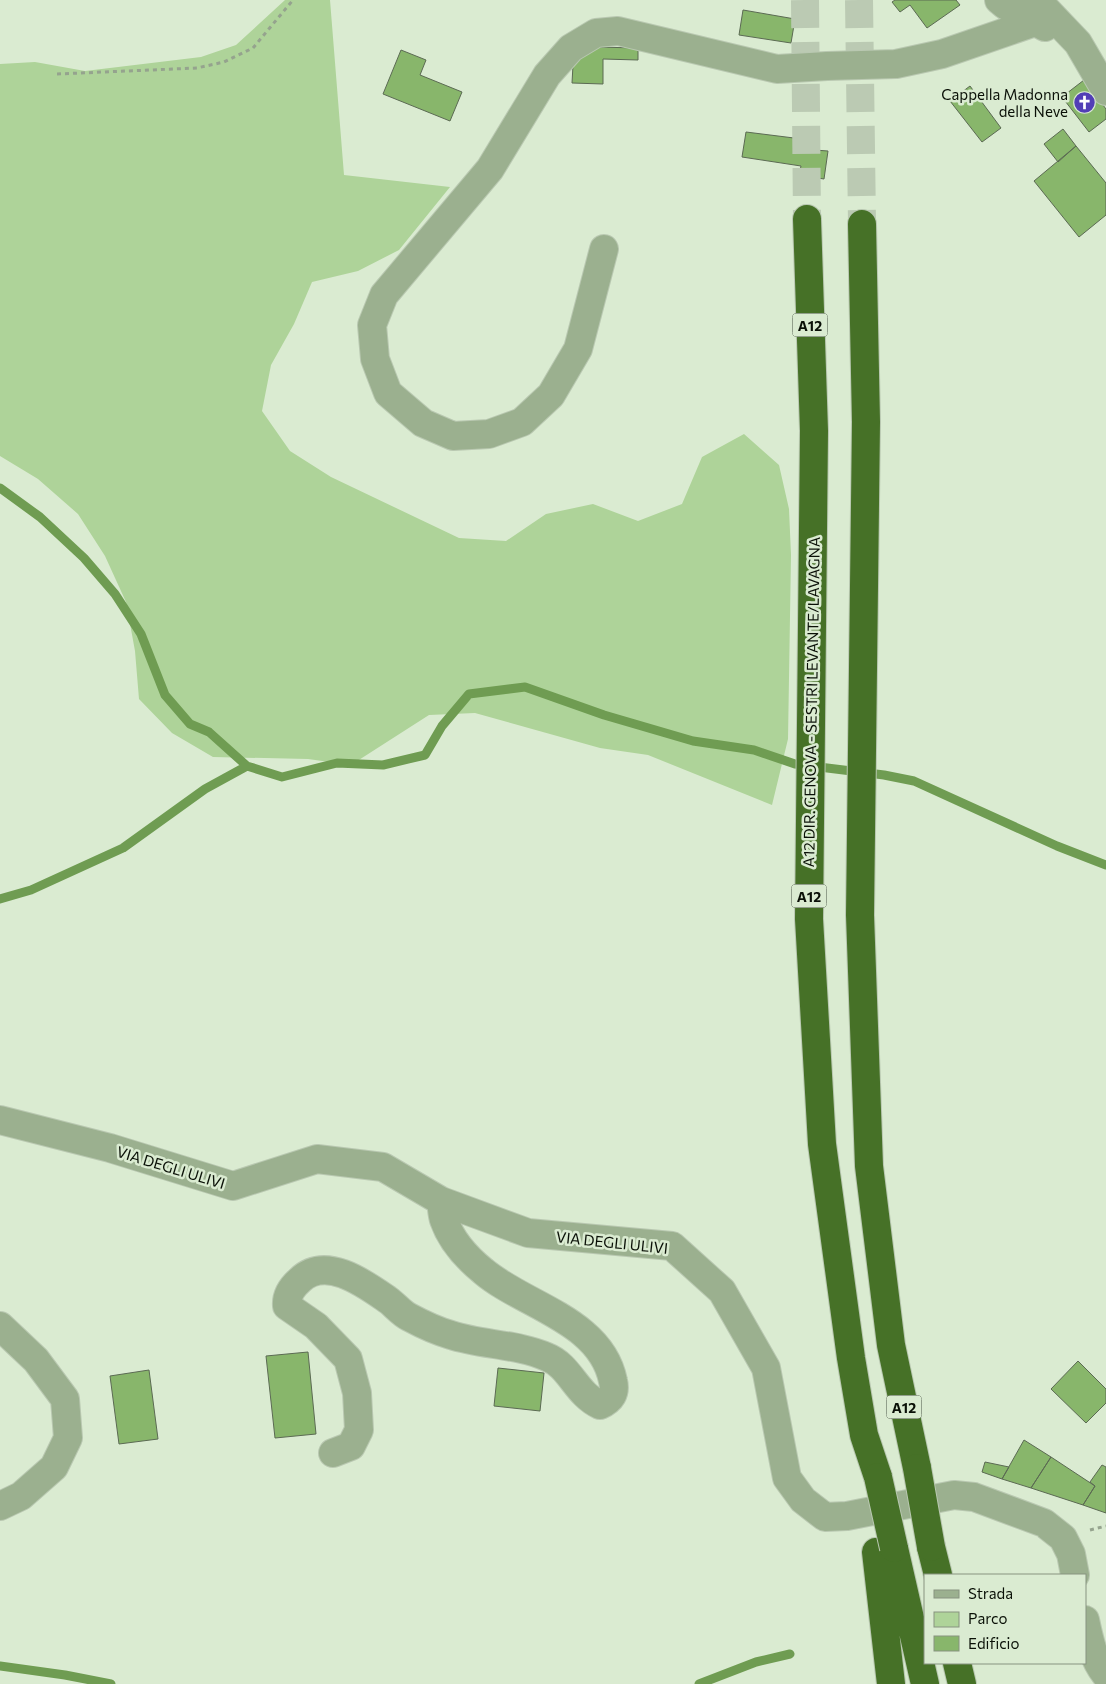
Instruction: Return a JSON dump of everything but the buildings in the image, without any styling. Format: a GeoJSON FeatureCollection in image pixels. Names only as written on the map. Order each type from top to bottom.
{"type":"FeatureCollection","features":[{"type":"Feature","properties":{"kind":"highway","name":"A12 DIR. GENOVA - SESTRI LEVANTE/LAVAGNA"},"geometry":{"type":"LineString","coordinates":[[807,219],[814,431],[809,919],[822,1144],[851,1358],[885,1550],[925,1684]]}},
{"type":"Feature","properties":{"kind":"highway","name":"A12"},"geometry":{"type":"LineString","coordinates":[[862,224],[866,422],[860,915],[869,1166],[891,1345],[938,1574]]}},
{"type":"Feature","properties":{"kind":"highway"},"geometry":{"type":"LineString","coordinates":[[885,1550],[892,1684]]}},
{"type":"Feature","properties":{"kind":"highway"},"geometry":{"type":"LineString","coordinates":[[957,1664],[962,1684]]}},
{"type":"Feature","properties":{"kind":"street"},"geometry":{"type":"LineString","coordinates":[[999,0],[1005,6],[1036,11],[1078,43],[1106,90]]}},
{"type":"Feature","properties":{"kind":"street"},"geometry":{"type":"LineString","coordinates":[[604,249],[578,349],[551,395],[522,422],[489,434],[453,436],[423,423],[388,393],[375,359],[372,325],[384,295],[490,169],[547,75],[571,48],[596,32],[618,30],[777,69],[896,64],[942,54],[1036,11]]}},
{"type":"Feature","properties":{"kind":"street","name":"VIA DEGLI ULIVI"},"geometry":{"type":"LineString","coordinates":[[0,1120],[110,1148],[233,1186],[317,1159],[383,1167],[440,1201],[528,1233],[672,1246],[722,1291],[766,1368],[787,1478],[803,1500],[824,1517],[846,1516],[954,1496],[974,1497],[1044,1523],[1062,1538],[1071,1554],[1075,1574]]}},
{"type":"Feature","properties":{"kind":"street"},"geometry":{"type":"LineString","coordinates":[[333,1453],[351,1446],[359,1430],[357,1393],[348,1360],[316,1326],[287,1306],[286,1297],[303,1277],[320,1270],[329,1270],[348,1276],[389,1301],[407,1316],[451,1335],[549,1357],[564,1370],[585,1396],[600,1405],[608,1401],[613,1394],[612,1376],[602,1353],[580,1330],[484,1272],[466,1255],[444,1220],[440,1201]]}},
{"type":"Feature","properties":{"kind":"street"},"geometry":{"type":"LineString","coordinates":[[0,1326],[36,1360],[65,1399],[68,1438],[54,1467],[21,1496],[0,1506]]}},
{"type":"Feature","properties":{"kind":"street"},"geometry":{"type":"LineString","coordinates":[[1086,1625],[1098,1664],[1106,1675]]}},
{"type":"Feature","properties":{"kind":"path"},"geometry":{"type":"LineString","coordinates":[[57,74],[197,68],[224,62],[253,48],[293,0]]}},
{"type":"Feature","properties":{"kind":"green space"},"geometry":{"type":"Polygon","coordinates":[[[285,0],[330,0],[344,175],[450,187],[399,250],[358,271],[312,282],[294,324],[271,365],[262,411],[290,451],[331,477],[459,538],[506,541],[546,514],[593,504],[638,521],[682,504],[702,457],[744,434],[779,465],[789,509],[791,555],[788,739],[772,805],[648,755],[600,748],[475,713],[429,715],[351,765],[308,759],[213,757],[172,733],[139,699],[135,651],[126,602],[105,556],[78,514],[38,479],[0,456],[0,64],[35,62],[85,71],[201,57],[236,45],[285,0]]]}},
{"type":"Feature","properties":{"kind":"waterway"},"geometry":{"type":"LineString","coordinates":[[0,488],[40,517],[84,558],[115,594],[141,634],[165,695],[190,724],[209,732],[247,766],[282,777],[337,763],[383,765],[425,755],[442,726],[469,694],[525,687],[604,715],[693,741],[754,750],[795,764],[884,775],[914,781],[1057,846],[1106,865]]}},
{"type":"Feature","properties":{"kind":"waterway"},"geometry":{"type":"LineString","coordinates":[[0,899],[31,890],[123,848],[205,789],[247,766]]}},
{"type":"Feature","properties":{"kind":"waterway"},"geometry":{"type":"LineString","coordinates":[[699,1684],[756,1662],[790,1654]]}},
{"type":"Feature","properties":{"kind":"waterway"},"geometry":{"type":"LineString","coordinates":[[0,1666],[65,1675],[111,1684]]}},
{"type":"Feature","properties":{"kind":"tunnel"},"geometry":{"type":"LineString","coordinates":[[805,0],[807,219]]}},
{"type":"Feature","properties":{"kind":"tunnel"},"geometry":{"type":"LineString","coordinates":[[859,0],[862,224]]}},
{"type":"Feature","properties":{"kind":"place","name":"Cappella Madonna della Neve"},"geometry":{"type":"Point","coordinates":[1084,103]}}]}
